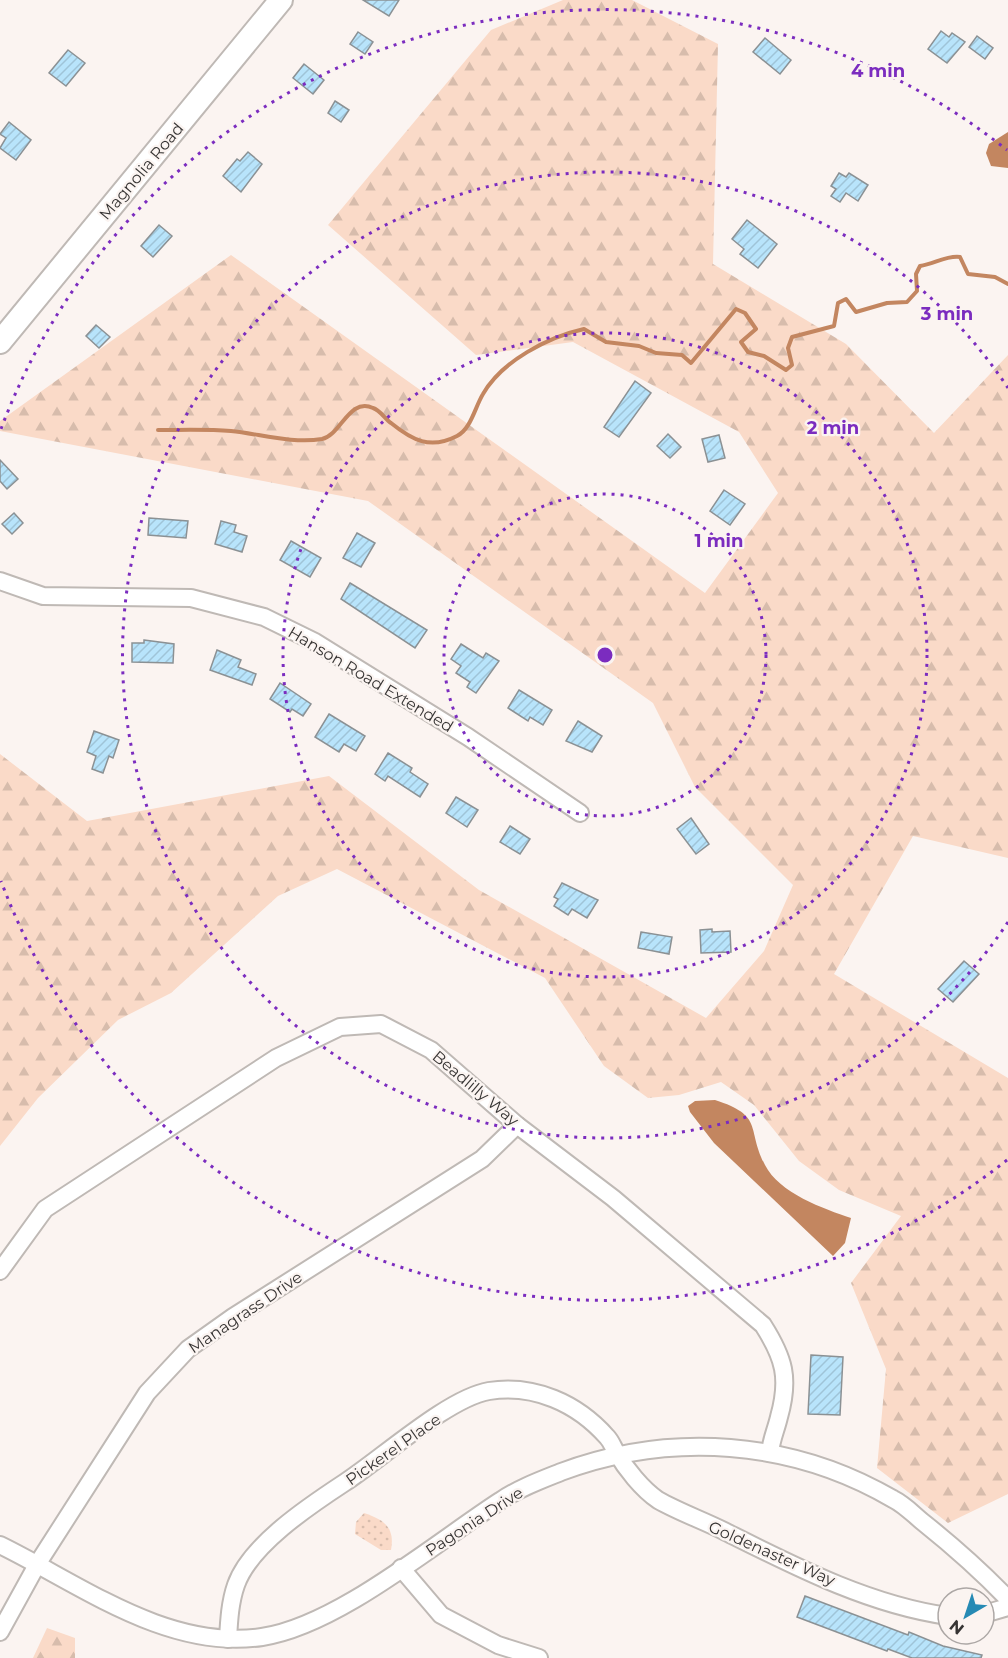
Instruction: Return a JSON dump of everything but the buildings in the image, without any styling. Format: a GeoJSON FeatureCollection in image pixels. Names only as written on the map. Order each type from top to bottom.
{"type":"FeatureCollection","features":[{"type":"Feature","properties":{"kind":"main road","name":"Magnolia Road"},"geometry":{"type":"LineString","coordinates":[[0,342],[281,0]]}},
{"type":"Feature","properties":{"kind":"street","name":"Hanson Road Extended"},"geometry":{"type":"LineString","coordinates":[[0,581],[43,596],[191,598],[264,617],[315,642],[459,731],[580,813]]}},
{"type":"Feature","properties":{"kind":"street","name":"Beadlilly Way"},"geometry":{"type":"LineString","coordinates":[[0,1271],[45,1209],[276,1058],[340,1027],[381,1024],[431,1050],[517,1125],[629,1211],[763,1325],[779,1351],[784,1370],[782,1405],[770,1453]]}},
{"type":"Feature","properties":{"kind":"street","name":"Managrass Drive"},"geometry":{"type":"LineString","coordinates":[[0,1632],[38,1563],[147,1394],[188,1349],[233,1317],[482,1159],[517,1125]]}},
{"type":"Feature","properties":{"kind":"street","name":"Pickerel Place"},"geometry":{"type":"LineString","coordinates":[[228,1639],[237,1584],[249,1562],[280,1530],[428,1422],[464,1402],[488,1391],[518,1390],[543,1394],[572,1406],[608,1438],[616,1454]]}},
{"type":"Feature","properties":{"kind":"street","name":"Pagonia Drive"},"geometry":{"type":"LineString","coordinates":[[0,1545],[158,1626],[228,1639],[261,1638],[292,1630],[339,1608],[504,1498],[539,1480],[616,1454],[717,1445],[770,1453],[854,1479],[896,1500],[977,1567],[1008,1599]]}},
{"type":"Feature","properties":{"kind":"street","name":"Goldenaster Way"},"geometry":{"type":"LineString","coordinates":[[616,1454],[656,1499],[772,1556],[911,1610],[936,1614]]}},
{"type":"Feature","properties":{"kind":"street"},"geometry":{"type":"LineString","coordinates":[[401,1568],[441,1615],[495,1652],[539,1658]]}},
{"type":"Feature","properties":{"kind":"green space"},"geometry":{"type":"Polygon","coordinates":[[[563,0],[632,0],[718,44],[713,264],[846,344],[934,433],[1008,355],[1008,858],[913,836],[834,974],[1008,1078],[1008,1494],[948,1523],[877,1468],[886,1369],[851,1283],[901,1216],[839,1190],[799,1161],[754,1105],[721,1082],[679,1095],[648,1098],[604,1066],[545,978],[337,869],[278,896],[171,993],[118,1020],[38,1098],[0,1146],[0,754],[87,821],[329,776],[479,890],[706,1018],[764,951],[793,885],[695,787],[653,703],[368,501],[0,431],[0,421],[231,255],[705,593],[778,493],[739,432],[573,342],[476,355],[328,225],[491,30],[563,0]]]}},
{"type":"Feature","properties":{"kind":"green space"},"geometry":{"type":"Polygon","coordinates":[[[364,1513],[383,1522],[390,1530],[391,1550],[381,1550],[355,1534],[356,1522],[364,1513]]]}},
{"type":"Feature","properties":{"kind":"green space"},"geometry":{"type":"Polygon","coordinates":[[[47,1628],[75,1638],[75,1658],[33,1658],[47,1628]]]}},
{"type":"Feature","properties":{"kind":"shaded area"},"geometry":{"type":"Polygon","coordinates":[[[1008,132],[1008,168],[991,166],[986,153],[989,144],[1008,132]]]}},
{"type":"Feature","properties":{"kind":"shaded area"},"geometry":{"type":"Polygon","coordinates":[[[715,1100],[731,1106],[748,1118],[765,1165],[781,1184],[803,1199],[851,1218],[845,1243],[833,1256],[714,1143],[690,1112],[688,1106],[695,1101],[715,1100]]]}},
{"type":"Feature","properties":{"kind":"waterway"},"geometry":{"type":"LineString","coordinates":[[158,430],[222,430],[288,439],[322,439],[335,431],[351,412],[365,406],[376,409],[399,429],[414,438],[430,443],[438,442],[462,433],[491,382],[514,361],[541,344],[584,329],[606,342],[639,346],[656,353],[682,355],[691,363],[736,309],[745,313],[756,329],[741,342],[748,352],[764,356],[786,370],[792,365],[788,348],[792,337],[834,326],[838,303],[846,299],[856,312],[887,303],[907,302],[917,291],[916,274],[920,266],[950,257],[960,257],[968,274],[995,277],[1008,284]]}}]}
